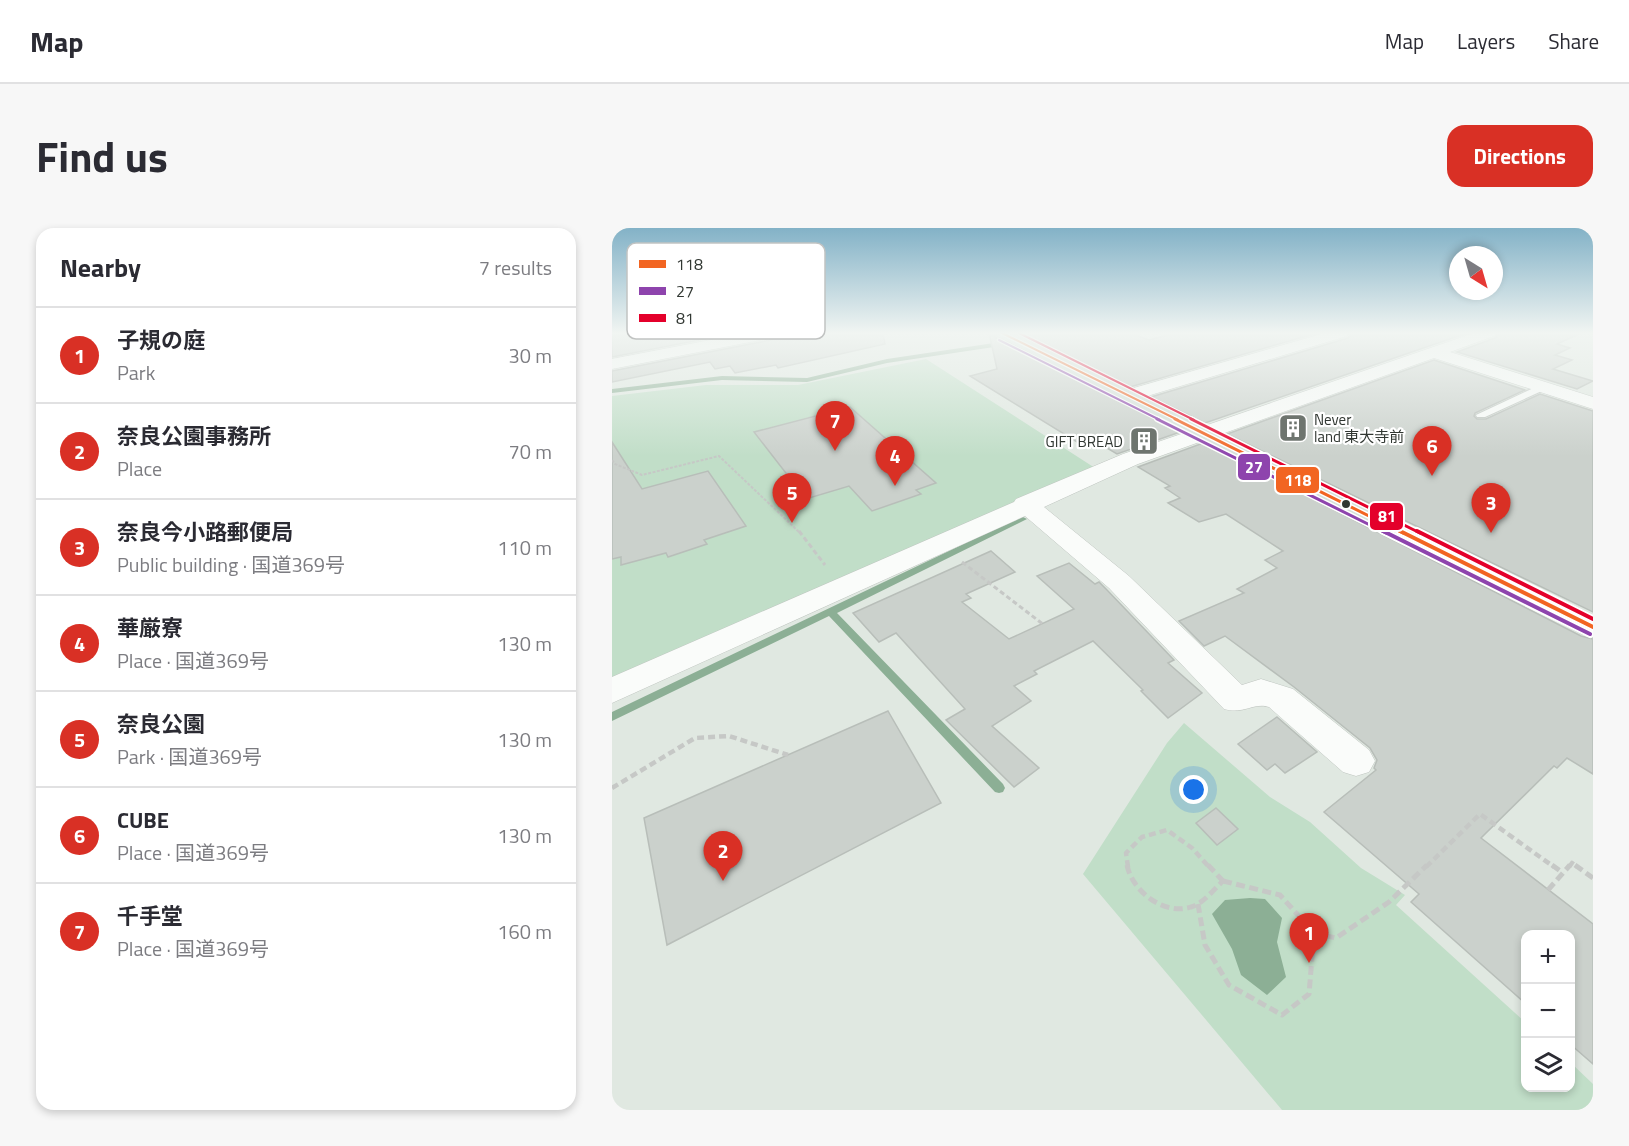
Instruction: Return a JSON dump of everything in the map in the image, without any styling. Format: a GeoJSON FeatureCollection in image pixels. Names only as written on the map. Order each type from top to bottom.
{"type":"FeatureCollection","features":[{"type":"Feature","properties":{"kind":"highway"},"geometry":{"type":"LineString","coordinates":[[1084,374],[1593,627]]}},
{"type":"Feature","properties":{"kind":"street"},"geometry":{"type":"LineString","coordinates":[[1127,396],[1202,374]]}},
{"type":"Feature","properties":{"kind":"street"},"geometry":{"type":"LineString","coordinates":[[612,691],[1025,504],[1131,459],[1375,374]]}},
{"type":"Feature","properties":{"kind":"street"},"geometry":{"type":"LineString","coordinates":[[1502,374],[1593,403]]}},
{"type":"Feature","properties":{"kind":"street"},"geometry":{"type":"LineString","coordinates":[[1025,504],[1119,582],[1236,700],[1261,692],[1281,698],[1356,761]]}},
{"type":"Feature","properties":{"kind":"lane"},"geometry":{"type":"LineString","coordinates":[[1481,415],[1542,387]]}},
{"type":"Feature","properties":{"kind":"path"},"geometry":{"type":"LineString","coordinates":[[612,460],[615,464],[642,475],[719,456],[802,534],[842,587]]}},
{"type":"Feature","properties":{"kind":"path"},"geometry":{"type":"LineString","coordinates":[[957,558],[1044,625]]}},
{"type":"Feature","properties":{"kind":"path"},"geometry":{"type":"LineString","coordinates":[[612,788],[695,738],[729,736],[788,755]]}},
{"type":"Feature","properties":{"kind":"path"},"geometry":{"type":"LineString","coordinates":[[1223,881],[1198,904],[1185,908],[1163,905],[1142,893],[1129,872],[1126,853],[1142,837],[1167,830],[1192,848],[1223,881],[1280,895],[1314,933],[1336,938],[1389,902],[1479,814],[1563,873]]}},
{"type":"Feature","properties":{"kind":"path"},"geometry":{"type":"LineString","coordinates":[[1548,890],[1572,862],[1593,878]]}},
{"type":"Feature","properties":{"kind":"path"},"geometry":{"type":"LineString","coordinates":[[1198,904],[1205,945],[1229,985],[1282,1015],[1309,994],[1314,933]]}},
{"type":"Feature","properties":{"kind":"shaded area"},"geometry":{"type":"Polygon","coordinates":[[[851,374],[950,374],[1095,468],[612,684],[612,396],[706,385],[798,385],[851,374]]]}},
{"type":"Feature","properties":{"kind":"shaded area"},"geometry":{"type":"Polygon","coordinates":[[[1184,723],[1270,797],[1310,822],[1361,868],[1405,895],[1396,905],[1521,1018],[1521,1092],[1575,1092],[1575,1067],[1593,1084],[1593,1110],[1282,1110],[1083,874],[1167,743],[1184,723]]]}},
{"type":"Feature","properties":{"kind":"shaded area"},"geometry":{"type":"Polygon","coordinates":[[[1265,899],[1282,918],[1277,942],[1286,977],[1267,995],[1241,975],[1232,949],[1212,914],[1225,900],[1265,899]]]}},
{"type":"Feature","properties":{"kind":"building"},"geometry":{"type":"Polygon","coordinates":[[[612,374],[650,374],[612,382],[612,374]]]}},
{"type":"Feature","properties":{"kind":"building"},"geometry":{"type":"Polygon","coordinates":[[[1067,374],[1180,432],[1117,454],[1090,438],[1077,442],[970,376],[1067,374]]]}},
{"type":"Feature","properties":{"kind":"building"},"geometry":{"type":"Polygon","coordinates":[[[1104,374],[1174,374],[1130,387],[1104,374]]]}},
{"type":"Feature","properties":{"kind":"building"},"geometry":{"type":"Polygon","coordinates":[[[1227,374],[1347,374],[1205,423],[1151,397],[1227,374]]]}},
{"type":"Feature","properties":{"kind":"building"},"geometry":{"type":"Polygon","coordinates":[[[1394,374],[1477,374],[1525,390],[1475,413],[1474,416],[1477,419],[1486,419],[1540,394],[1593,411],[1593,612],[1227,434],[1394,374]]]}},
{"type":"Feature","properties":{"kind":"building"},"geometry":{"type":"Polygon","coordinates":[[[1529,374],[1570,374],[1593,381],[1577,389],[1529,374]]]}},
{"type":"Feature","properties":{"kind":"building"},"geometry":{"type":"Polygon","coordinates":[[[850,407],[936,483],[916,490],[921,494],[872,511],[849,486],[806,499],[754,432],[850,407]]]}},
{"type":"Feature","properties":{"kind":"building"},"geometry":{"type":"Polygon","coordinates":[[[612,442],[642,489],[708,471],[746,526],[704,540],[707,544],[668,557],[666,553],[621,565],[621,557],[612,559],[612,442]]]}},
{"type":"Feature","properties":{"kind":"building"},"geometry":{"type":"Polygon","coordinates":[[[1203,443],[1581,636],[1593,639],[1593,774],[1567,758],[1557,768],[1554,766],[1481,838],[1593,924],[1593,1064],[1575,1048],[1575,930],[1521,930],[1521,1000],[1411,902],[1419,894],[1324,812],[1376,770],[1374,768],[1377,760],[1370,748],[1294,687],[1225,636],[1204,646],[1179,621],[1244,593],[1237,589],[1277,568],[1265,560],[1283,551],[1226,514],[1199,522],[1168,503],[1180,498],[1165,488],[1170,486],[1138,467],[1203,443]]]}},
{"type":"Feature","properties":{"kind":"building"},"geometry":{"type":"Polygon","coordinates":[[[991,551],[1015,572],[966,594],[971,598],[962,602],[1009,639],[1074,609],[1037,576],[1069,563],[1095,584],[1099,582],[1174,660],[1168,663],[1202,693],[1168,718],[1093,641],[1034,671],[1037,674],[1014,686],[1031,701],[992,726],[1039,768],[1014,787],[946,720],[965,709],[896,633],[879,642],[853,613],[991,551]]]}},
{"type":"Feature","properties":{"kind":"building"},"geometry":{"type":"Polygon","coordinates":[[[888,711],[941,803],[667,945],[644,818],[888,711]]]}},
{"type":"Feature","properties":{"kind":"building"},"geometry":{"type":"Polygon","coordinates":[[[1277,717],[1317,752],[1285,773],[1275,764],[1267,770],[1238,744],[1277,717]]]}},
{"type":"Feature","properties":{"kind":"building"},"geometry":{"type":"Polygon","coordinates":[[[1216,808],[1238,829],[1217,845],[1196,823],[1216,808]]]}},
{"type":"Feature","properties":{"kind":"waterway"},"geometry":{"type":"LineString","coordinates":[[612,391],[722,378],[807,380],[832,374]]}},
{"type":"Feature","properties":{"kind":"waterway"},"geometry":{"type":"LineString","coordinates":[[831,612],[1023,519]]}},
{"type":"Feature","properties":{"kind":"waterway"},"geometry":{"type":"LineString","coordinates":[[612,717],[831,612]]}},
{"type":"Feature","properties":{"kind":"waterway"},"geometry":{"type":"LineString","coordinates":[[831,612],[999,788]]}},
{"type":"Feature","properties":{"kind":"transit line","name":"27"},"geometry":{"type":"LineString","coordinates":[[1068,374],[1590,634]]}},
{"type":"Feature","properties":{"kind":"transit line","name":"118"},"geometry":{"type":"LineString","coordinates":[[1085,374],[1593,627]]}},
{"type":"Feature","properties":{"kind":"transit line","name":"81"},"geometry":{"type":"LineString","coordinates":[[1102,374],[1593,619]]}},
{"type":"Feature","properties":{"kind":"place","name":"Never land 東大寺前"},"geometry":{"type":"Point","coordinates":[1293,428]}},
{"type":"Feature","properties":{"kind":"place","name":"GIFT BREAD"},"geometry":{"type":"Point","coordinates":[1144,441]}},
{"type":"Feature","properties":{"kind":"place","name":"千手堂"},"geometry":{"type":"Point","coordinates":[835,451]}},
{"type":"Feature","properties":{"kind":"place","name":"CUBE"},"geometry":{"type":"Point","coordinates":[1432,476]}},
{"type":"Feature","properties":{"kind":"place","name":"華厳寮"},"geometry":{"type":"Point","coordinates":[895,486]}},
{"type":"Feature","properties":{"kind":"place","name":"奈良公園"},"geometry":{"type":"Point","coordinates":[792,523]}},
{"type":"Feature","properties":{"kind":"place","name":"奈良今小路郵便局"},"geometry":{"type":"Point","coordinates":[1491,533]}},
{"type":"Feature","properties":{"kind":"place","name":"奈良公園事務所"},"geometry":{"type":"Point","coordinates":[723,881]}},
{"type":"Feature","properties":{"kind":"place","name":"子規の庭"},"geometry":{"type":"Point","coordinates":[1309,963]}}]}
